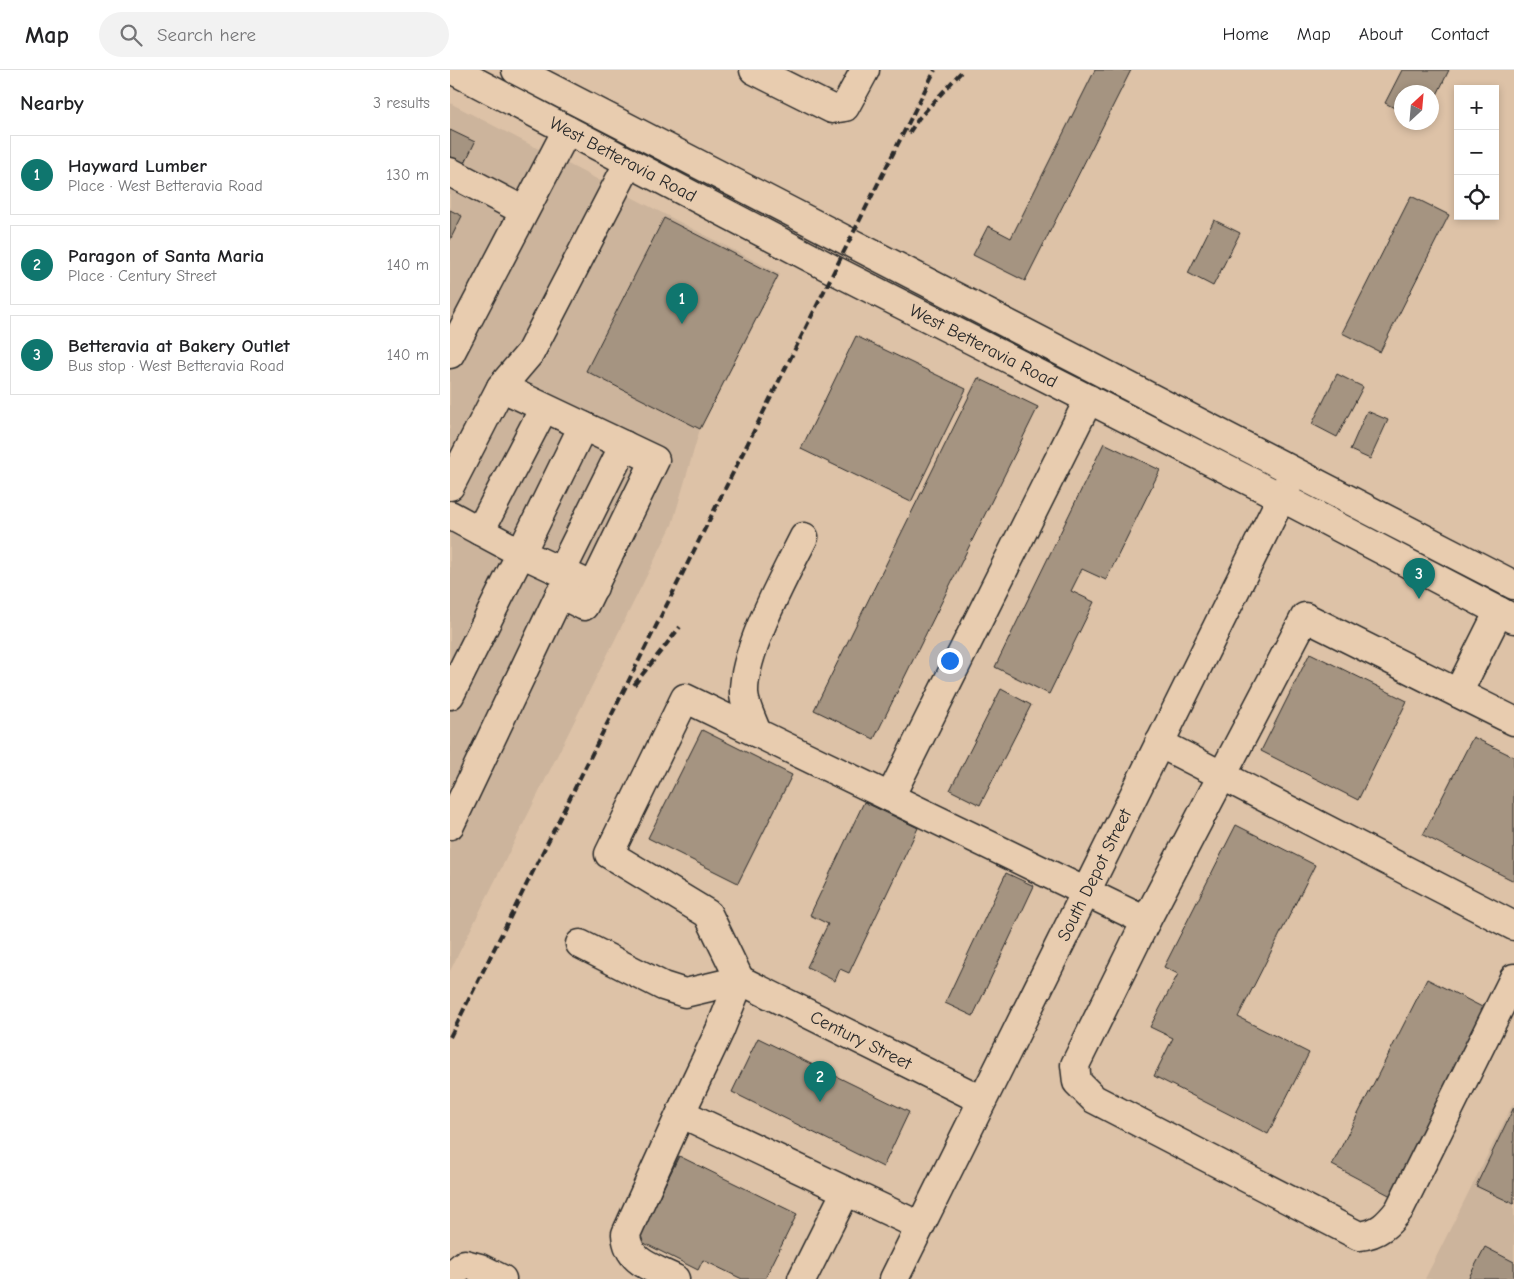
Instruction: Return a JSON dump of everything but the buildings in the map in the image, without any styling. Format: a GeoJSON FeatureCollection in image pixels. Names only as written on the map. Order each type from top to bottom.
{"type":"FeatureCollection","features":[{"type":"Feature","properties":{"kind":"main road","name":"West Betteravia Road"},"geometry":{"type":"LineString","coordinates":[[453,70],[1506,615]]}},
{"type":"Feature","properties":{"kind":"main road","name":"West Betteravia Road"},"geometry":{"type":"LineString","coordinates":[[516,70],[1514,585]]}},
{"type":"Feature","properties":{"kind":"main road"},"geometry":{"type":"LineString","coordinates":[[754,70],[793,79],[832,109],[845,107],[865,70]]}},
{"type":"Feature","properties":{"kind":"main road"},"geometry":{"type":"LineString","coordinates":[[450,354],[567,130]]}},
{"type":"Feature","properties":{"kind":"main road"},"geometry":{"type":"LineString","coordinates":[[450,486],[501,387],[530,352],[629,162]]}},
{"type":"Feature","properties":{"kind":"main road"},"geometry":{"type":"LineString","coordinates":[[450,172],[524,211]]}},
{"type":"Feature","properties":{"kind":"main road"},"geometry":{"type":"LineString","coordinates":[[450,825],[560,594],[584,606],[655,460],[501,387]]}},
{"type":"Feature","properties":{"kind":"main road"},"geometry":{"type":"LineString","coordinates":[[890,797],[1089,399]]}},
{"type":"Feature","properties":{"kind":"main road"},"geometry":{"type":"LineString","coordinates":[[480,531],[544,408]]}},
{"type":"Feature","properties":{"kind":"main road"},"geometry":{"type":"LineString","coordinates":[[450,695],[583,426]]}},
{"type":"Feature","properties":{"kind":"main road"},"geometry":{"type":"LineString","coordinates":[[561,572],[624,445]]}},
{"type":"Feature","properties":{"kind":"main road","name":"South Depot Street"},"geometry":{"type":"LineString","coordinates":[[894,1279],[1294,471]]}},
{"type":"Feature","properties":{"kind":"main road"},"geometry":{"type":"LineString","coordinates":[[450,515],[521,553],[594,587]]}},
{"type":"Feature","properties":{"kind":"main road"},"geometry":{"type":"LineString","coordinates":[[756,733],[744,694],[748,666],[763,622],[804,537]]}},
{"type":"Feature","properties":{"kind":"main road"},"geometry":{"type":"LineString","coordinates":[[1458,693],[1506,615]]}},
{"type":"Feature","properties":{"kind":"main road"},"geometry":{"type":"LineString","coordinates":[[1514,721],[1305,617],[1146,921],[1075,1065],[1077,1082],[1094,1099],[1360,1236],[1373,1235],[1389,1223],[1399,1210],[1514,978]]}},
{"type":"Feature","properties":{"kind":"main road"},"geometry":{"type":"LineString","coordinates":[[675,1279],[636,1259],[627,1247],[626,1234],[720,1030],[740,980],[708,914],[609,854],[685,698],[1146,921]]}},
{"type":"Feature","properties":{"kind":"main road"},"geometry":{"type":"LineString","coordinates":[[1159,744],[1514,926]]}},
{"type":"Feature","properties":{"kind":"main road"},"geometry":{"type":"LineString","coordinates":[[580,944],[663,986],[685,993],[740,980]]}},
{"type":"Feature","properties":{"kind":"main road","name":"Century Street"},"geometry":{"type":"LineString","coordinates":[[740,980],[982,1100]]}},
{"type":"Feature","properties":{"kind":"main road"},"geometry":{"type":"LineString","coordinates":[[684,1106],[689,1117],[920,1226]]}},
{"type":"Feature","properties":{"kind":"main road"},"geometry":{"type":"LineString","coordinates":[[802,1279],[846,1191]]}},
{"type":"Feature","properties":{"kind":"main road"},"geometry":{"type":"LineString","coordinates":[[452,1279],[455,1272],[465,1264],[480,1268],[502,1279]]}},
{"type":"Feature","properties":{"kind":"shaded area"},"geometry":{"type":"Polygon","coordinates":[[[450,103],[780,274],[700,429],[672,525],[450,971],[450,103]]]}},
{"type":"Feature","properties":{"kind":"shaded area"},"geometry":{"type":"Polygon","coordinates":[[[1514,1102],[1514,1279],[1425,1279],[1514,1102]]]}},
{"type":"Feature","properties":{"kind":"railway"},"geometry":{"type":"LineString","coordinates":[[450,1037],[935,70]]}},
{"type":"Feature","properties":{"kind":"railway"},"geometry":{"type":"LineString","coordinates":[[909,133],[919,118],[963,70]]}},
{"type":"Feature","properties":{"kind":"railway"},"geometry":{"type":"LineString","coordinates":[[634,685],[680,627]]}},
{"type":"Feature","properties":{"kind":"place","name":"Hayward Lumber"},"geometry":{"type":"Point","coordinates":[682,324]}},
{"type":"Feature","properties":{"kind":"place","name":"Betteravia at Bakery Outlet"},"geometry":{"type":"Point","coordinates":[1419,599]}},
{"type":"Feature","properties":{"kind":"place","name":"Paragon of Santa Maria"},"geometry":{"type":"Point","coordinates":[820,1102]}}]}
